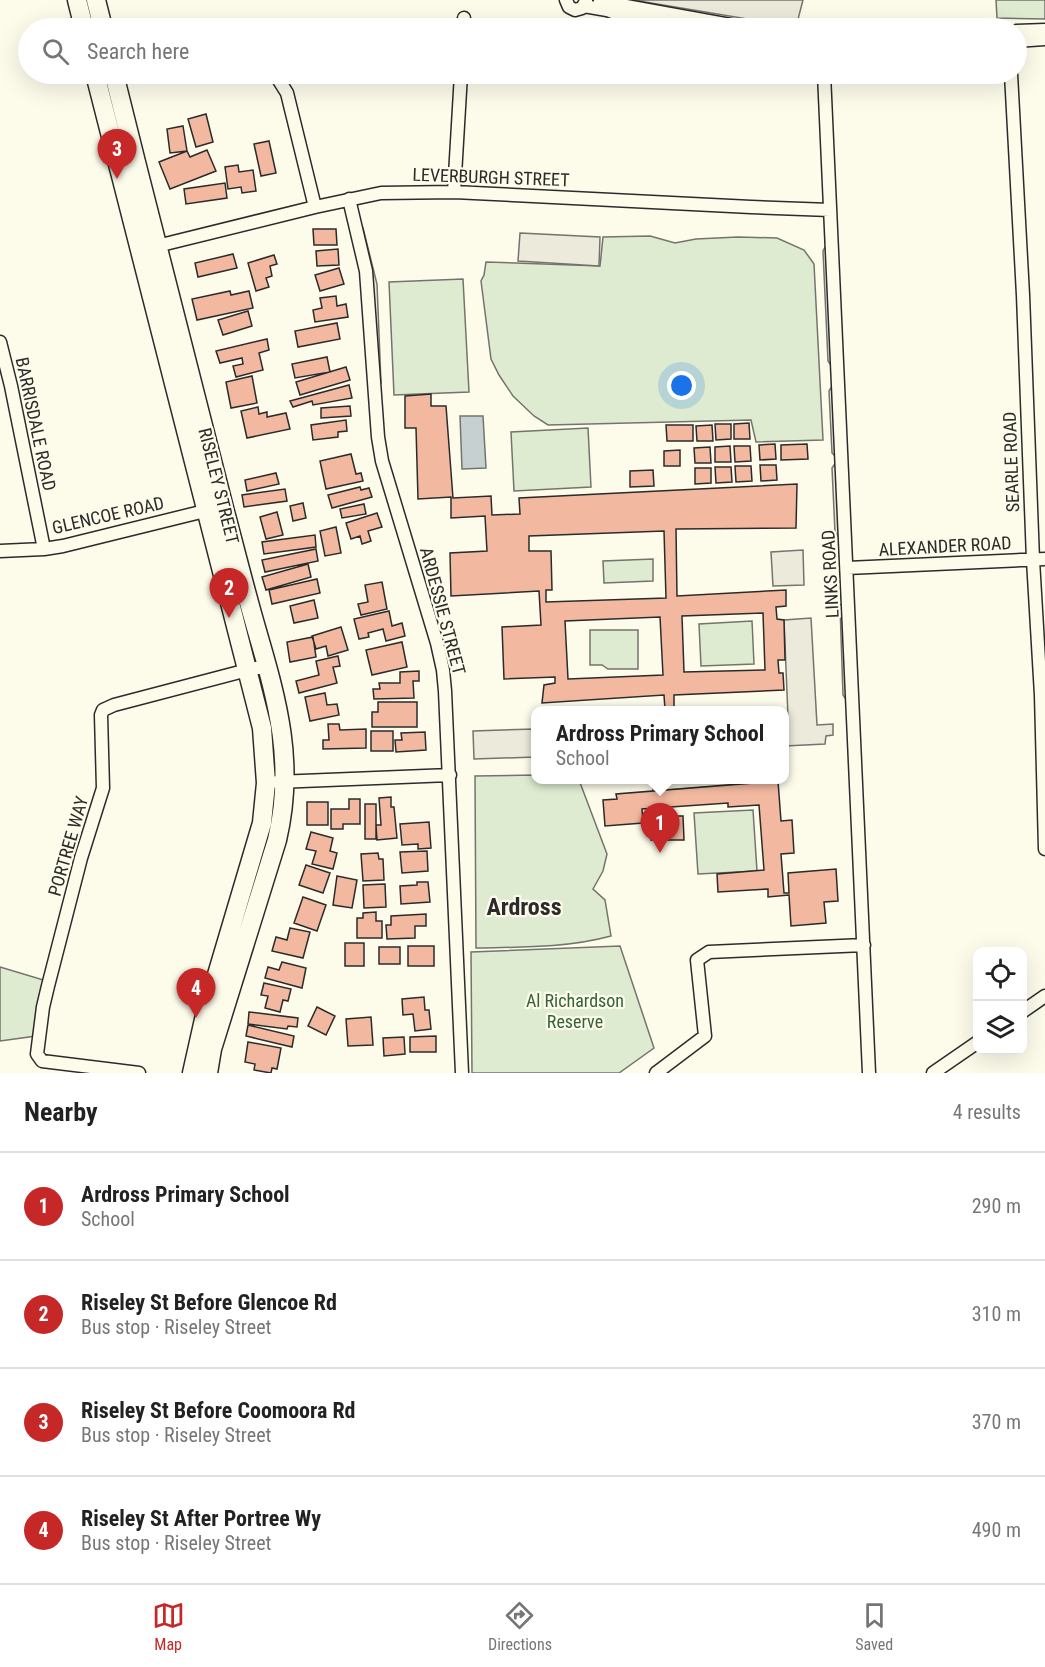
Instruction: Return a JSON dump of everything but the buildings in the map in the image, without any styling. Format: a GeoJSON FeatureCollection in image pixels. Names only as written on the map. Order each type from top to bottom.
{"type":"FeatureCollection","features":[{"type":"Feature","properties":{"kind":"highway"},"geometry":{"type":"LineString","coordinates":[[77,0],[82,18]]}},
{"type":"Feature","properties":{"kind":"highway"},"geometry":{"type":"LineString","coordinates":[[96,0],[100,18]]}},
{"type":"Feature","properties":{"kind":"highway","name":"RISELEY STREET"},"geometry":{"type":"LineString","coordinates":[[98,84],[215,508],[268,668],[285,755],[285,782],[277,840],[212,1049],[208,1073]]}},
{"type":"Feature","properties":{"kind":"highway","name":"RISELEY STREET"},"geometry":{"type":"LineString","coordinates":[[116,84],[157,246],[262,728],[266,783],[262,823],[205,1015],[192,1073]]}},
{"type":"Feature","properties":{"kind":"highway"},"geometry":{"type":"LineString","coordinates":[[180,1073],[195,1055]]}},
{"type":"Feature","properties":{"kind":"street"},"geometry":{"type":"LineString","coordinates":[[553,0],[566,2],[573,9],[578,10],[585,3],[637,18]]}},
{"type":"Feature","properties":{"kind":"street"},"geometry":{"type":"LineString","coordinates":[[600,0],[692,18]]}},
{"type":"Feature","properties":{"kind":"street"},"geometry":{"type":"LineString","coordinates":[[1027,31],[1045,30]]}},
{"type":"Feature","properties":{"kind":"street"},"geometry":{"type":"LineString","coordinates":[[1027,40],[1045,39]]}},
{"type":"Feature","properties":{"kind":"street"},"geometry":{"type":"LineString","coordinates":[[282,84],[287,93],[315,207]]}},
{"type":"Feature","properties":{"kind":"street"},"geometry":{"type":"LineString","coordinates":[[454,192],[460,84]]}},
{"type":"Feature","properties":{"kind":"street","name":"LINKS ROAD"},"geometry":{"type":"LineString","coordinates":[[825,84],[869,1073]]}},
{"type":"Feature","properties":{"kind":"street","name":"SEARLE ROAD"},"geometry":{"type":"LineString","coordinates":[[1012,84],[1039,559],[1045,849]]}},
{"type":"Feature","properties":{"kind":"street","name":"LEVERBURGH STREET"},"geometry":{"type":"LineString","coordinates":[[157,246],[381,193],[454,192],[830,210]]}},
{"type":"Feature","properties":{"kind":"street","name":"ARDESSIE STREET"},"geometry":{"type":"LineString","coordinates":[[349,199],[366,271],[379,448],[440,656],[445,691],[462,1073]]}},
{"type":"Feature","properties":{"kind":"street","name":"BARRISDALE ROAD"},"geometry":{"type":"LineString","coordinates":[[0,342],[6,386],[44,549]]}},
{"type":"Feature","properties":{"kind":"street","name":"GLENCOE ROAD"},"geometry":{"type":"LineString","coordinates":[[0,551],[44,549],[215,508]]}},
{"type":"Feature","properties":{"kind":"street","name":"ALEXANDER ROAD"},"geometry":{"type":"LineString","coordinates":[[847,568],[1039,559]]}},
{"type":"Feature","properties":{"kind":"street","name":"PORTREE WAY"},"geometry":{"type":"LineString","coordinates":[[139,1073],[42,1061],[37,1054],[48,986],[81,858],[103,788],[101,715],[103,710],[114,705],[249,670],[268,668]]}},
{"type":"Feature","properties":{"kind":"street"},"geometry":{"type":"LineString","coordinates":[[266,783],[450,775]]}},
{"type":"Feature","properties":{"kind":"street"},"geometry":{"type":"LineString","coordinates":[[656,1073],[705,1036],[697,960],[709,952],[864,945]]}},
{"type":"Feature","properties":{"kind":"street"},"geometry":{"type":"LineString","coordinates":[[1027,1009],[1045,996]]}},
{"type":"Feature","properties":{"kind":"street"},"geometry":{"type":"LineString","coordinates":[[933,1073],[973,1045]]}},
{"type":"Feature","properties":{"kind":"green space"},"geometry":{"type":"Polygon","coordinates":[[[996,0],[1045,0],[1045,19],[997,18],[996,0]]]}},
{"type":"Feature","properties":{"kind":"green space"},"geometry":{"type":"Polygon","coordinates":[[[650,236],[675,243],[696,239],[777,238],[804,250],[814,264],[823,440],[756,442],[751,420],[548,425],[534,416],[513,396],[491,359],[481,281],[486,262],[600,266],[603,237],[650,236]]]}},
{"type":"Feature","properties":{"kind":"green space"},"geometry":{"type":"Polygon","coordinates":[[[463,279],[469,392],[394,395],[389,282],[463,279]]]}},
{"type":"Feature","properties":{"kind":"green space"},"geometry":{"type":"Polygon","coordinates":[[[588,428],[591,487],[514,491],[511,432],[588,428]]]}},
{"type":"Feature","properties":{"kind":"green space"},"geometry":{"type":"Polygon","coordinates":[[[653,559],[653,581],[604,583],[603,561],[653,559]]]}},
{"type":"Feature","properties":{"kind":"green space"},"geometry":{"type":"Polygon","coordinates":[[[752,621],[754,664],[701,666],[699,624],[752,621]]]}},
{"type":"Feature","properties":{"kind":"green space"},"geometry":{"type":"Polygon","coordinates":[[[590,630],[638,630],[638,669],[608,669],[602,665],[590,665],[590,630]]]}},
{"type":"Feature","properties":{"kind":"green space"},"geometry":{"type":"Polygon","coordinates":[[[531,775],[531,784],[581,784],[607,854],[603,871],[593,889],[605,900],[611,936],[561,945],[476,948],[475,776],[531,775]]]}},
{"type":"Feature","properties":{"kind":"green space"},"geometry":{"type":"Polygon","coordinates":[[[753,810],[757,871],[698,874],[694,813],[753,810]]]}},
{"type":"Feature","properties":{"kind":"green space","name":"Al Richardson Reserve"},"geometry":{"type":"Polygon","coordinates":[[[620,946],[654,1048],[619,1073],[472,1073],[471,952],[620,946]]]}},
{"type":"Feature","properties":{"kind":"green space"},"geometry":{"type":"Polygon","coordinates":[[[0,967],[50,982],[36,1036],[0,1041],[0,967]]]}},
{"type":"Feature","properties":{"kind":"shaded area"},"geometry":{"type":"Polygon","coordinates":[[[633,0],[803,0],[798,18],[742,18],[633,0]]]}},
{"type":"Feature","properties":{"kind":"shaded area"},"geometry":{"type":"Polygon","coordinates":[[[358,225],[363,228],[377,284],[381,383],[377,389],[358,225]]]}},
{"type":"Feature","properties":{"kind":"shaded area"},"geometry":{"type":"Polygon","coordinates":[[[520,233],[600,237],[599,266],[518,261],[520,233]]]}},
{"type":"Feature","properties":{"kind":"shaded area"},"geometry":{"type":"Polygon","coordinates":[[[828,242],[833,368],[828,361],[823,251],[828,242]]]}},
{"type":"Feature","properties":{"kind":"shaded area"},"geometry":{"type":"Polygon","coordinates":[[[834,383],[837,458],[832,453],[829,391],[834,383]]]}},
{"type":"Feature","properties":{"kind":"shaded area"},"geometry":{"type":"Polygon","coordinates":[[[460,416],[483,416],[486,468],[462,469],[460,416]]]}},
{"type":"Feature","properties":{"kind":"shaded area"},"geometry":{"type":"Polygon","coordinates":[[[837,461],[841,540],[835,532],[832,468],[837,461]]]}},
{"type":"Feature","properties":{"kind":"shaded area"},"geometry":{"type":"Polygon","coordinates":[[[803,550],[804,585],[773,586],[771,552],[803,550]]]}},
{"type":"Feature","properties":{"kind":"shaded area"},"geometry":{"type":"Polygon","coordinates":[[[846,594],[849,704],[843,695],[840,606],[846,594]]]}},
{"type":"Feature","properties":{"kind":"shaded area"},"geometry":{"type":"Polygon","coordinates":[[[811,618],[817,725],[833,724],[833,735],[826,736],[825,744],[789,746],[784,620],[811,618]]]}},
{"type":"Feature","properties":{"kind":"shaded area"},"geometry":{"type":"Polygon","coordinates":[[[531,729],[531,757],[474,759],[473,731],[531,729]]]}},
{"type":"Feature","properties":{"kind":"shaded area"},"geometry":{"type":"Polygon","coordinates":[[[652,784],[750,784],[653,791],[652,784]]]}},
{"type":"Feature","properties":{"kind":"place","name":"Riseley St Before Coomoora Rd"},"geometry":{"type":"Point","coordinates":[117,179]}},
{"type":"Feature","properties":{"kind":"place","name":"Riseley St Before Glencoe Rd"},"geometry":{"type":"Point","coordinates":[229,618]}},
{"type":"Feature","properties":{"kind":"place","name":"Ardross Primary School"},"geometry":{"type":"Point","coordinates":[660,853]}},
{"type":"Feature","properties":{"kind":"place","name":"Riseley St After Portree Wy"},"geometry":{"type":"Point","coordinates":[196,1018]}},
{"type":"Feature","properties":{"kind":"district","name":"Ardross"},"geometry":{"type":"Point","coordinates":[524,907]}}]}
